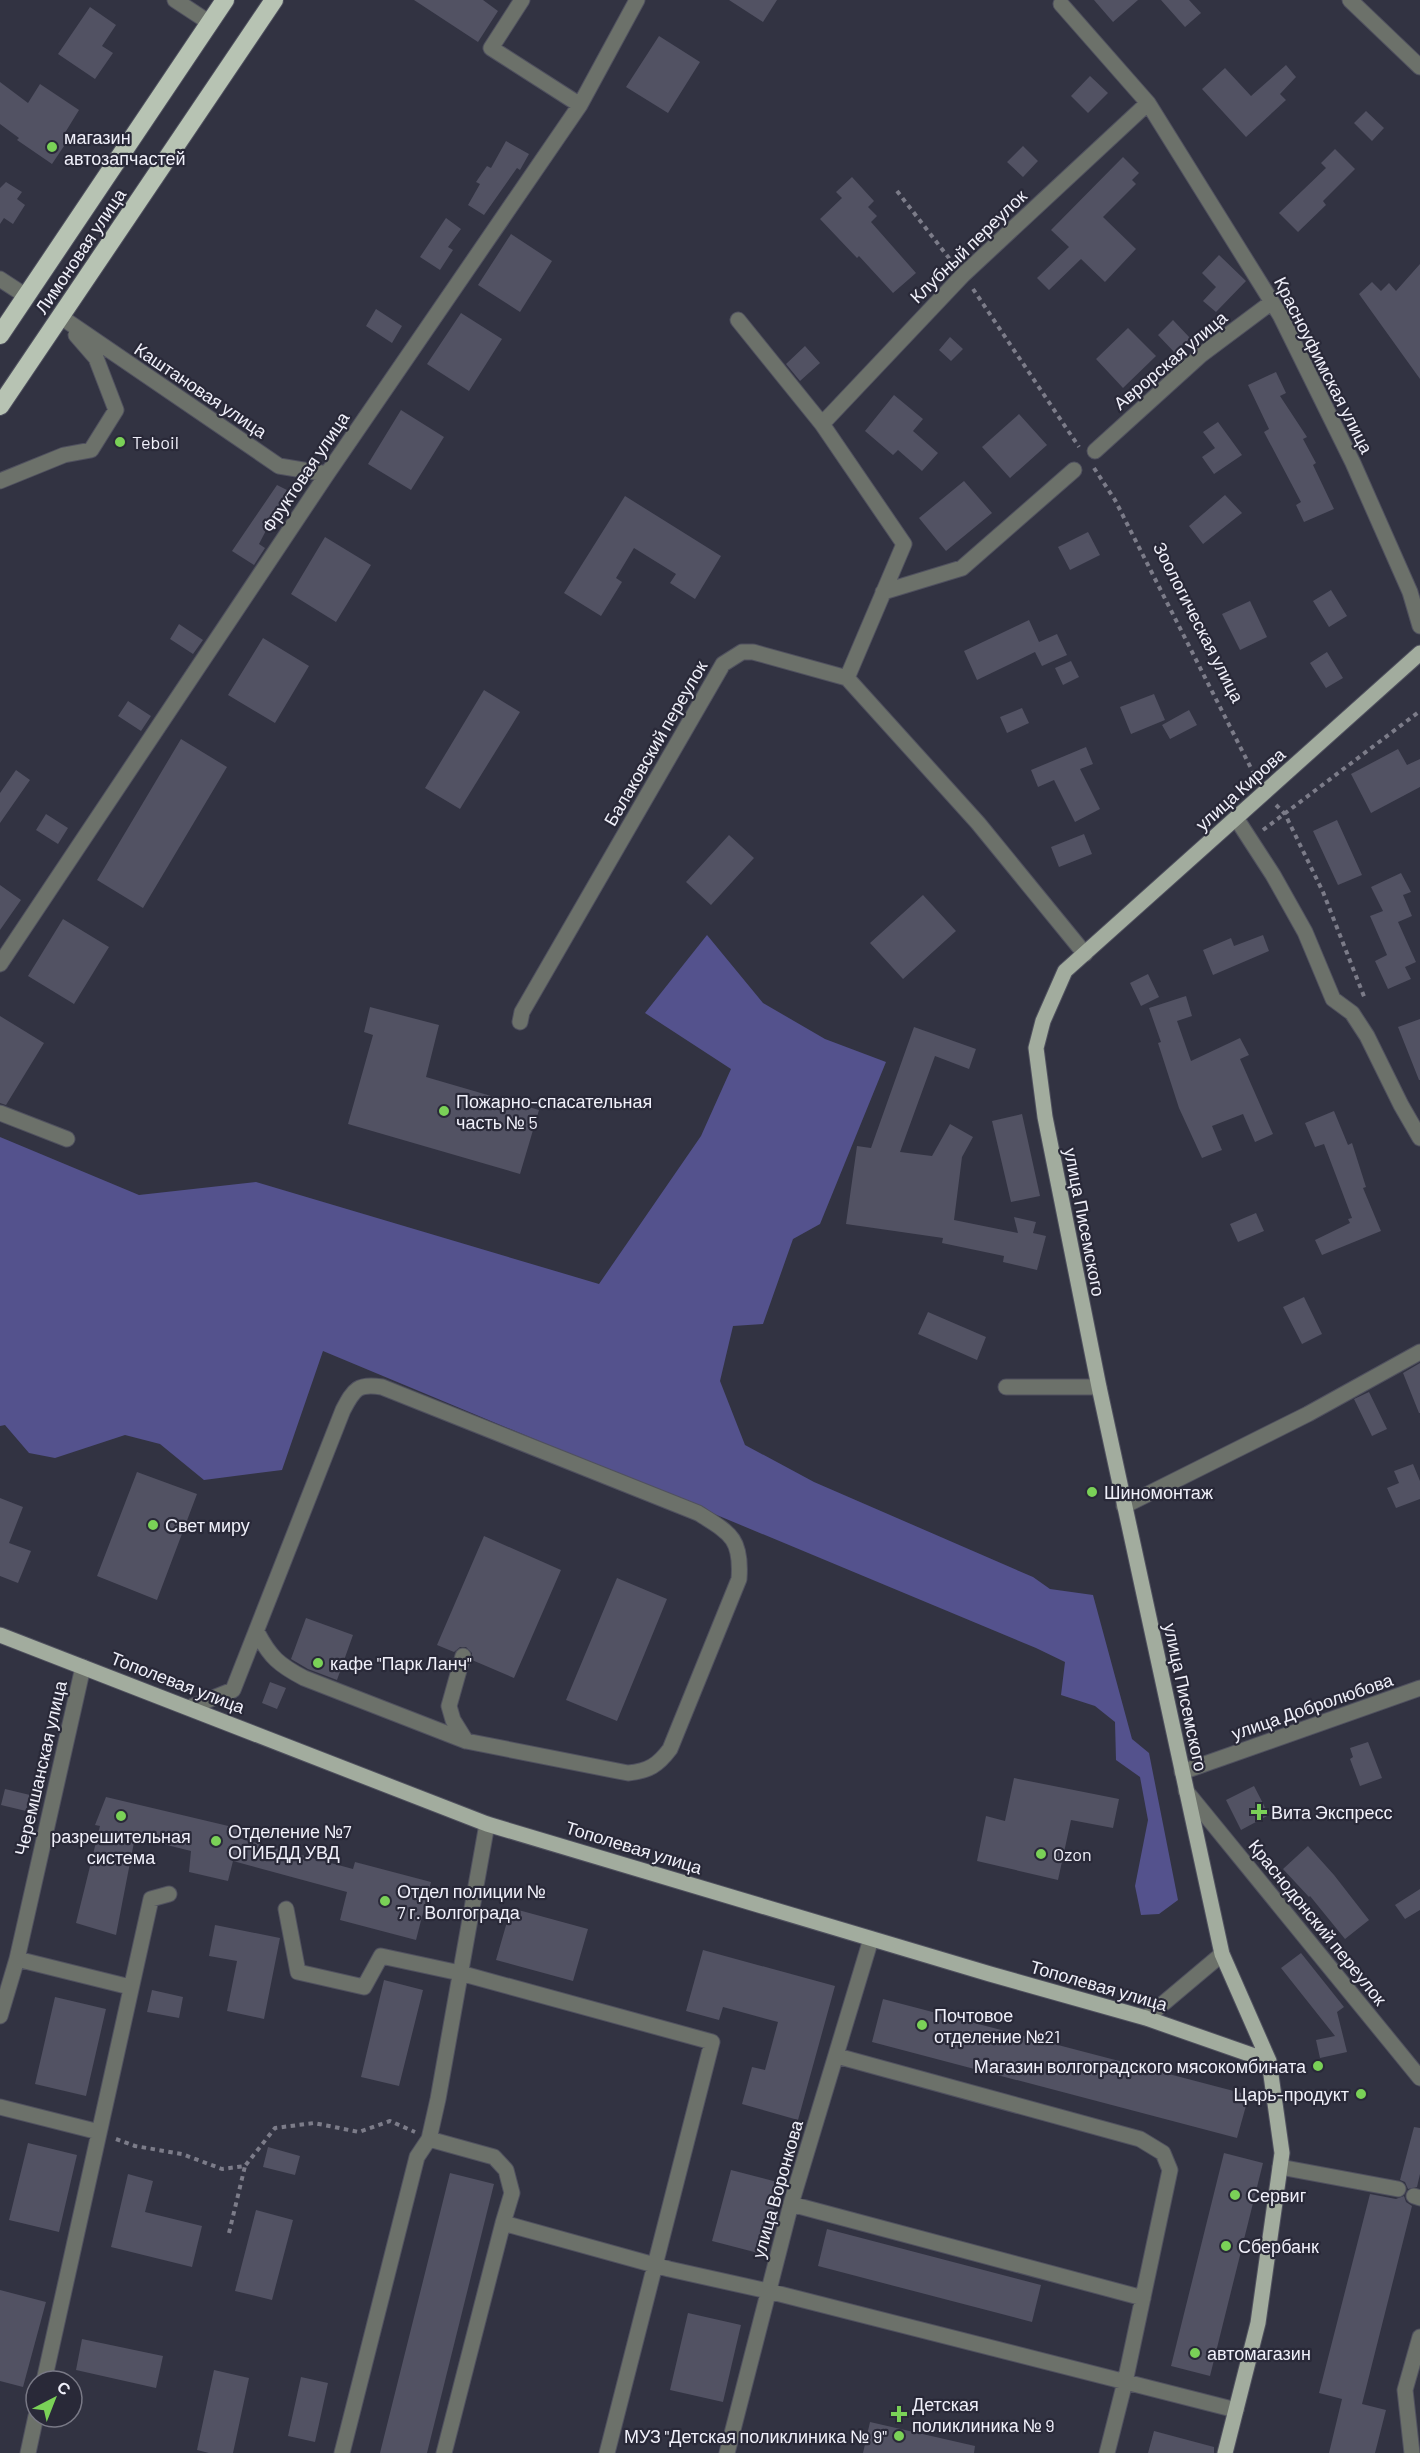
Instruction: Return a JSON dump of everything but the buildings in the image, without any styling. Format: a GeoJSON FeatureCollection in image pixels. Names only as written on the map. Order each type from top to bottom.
{"type":"FeatureCollection","features":[{"type":"Feature","properties":{"kind":"highway","name":"Лимоновая улица"},"geometry":{"type":"LineString","coordinates":[[0,335],[225,0]]}},
{"type":"Feature","properties":{"kind":"highway","name":"Лимоновая улица"},"geometry":{"type":"LineString","coordinates":[[0,406],[274,0]]}},
{"type":"Feature","properties":{"kind":"main road","name":"улица Кирова"},"geometry":{"type":"LineString","coordinates":[[1085,954],[1420,653]]}},
{"type":"Feature","properties":{"kind":"main road","name":"улица Писемского"},"geometry":{"type":"LineString","coordinates":[[1085,954],[1065,971],[1043,1021],[1036,1048],[1045,1117],[1124,1506],[1222,1954],[1269,2061],[1282,2154],[1258,2323],[1225,2453]]}},
{"type":"Feature","properties":{"kind":"main road","name":"Тополевая улица"},"geometry":{"type":"LineString","coordinates":[[0,1635],[191,1707],[487,1824],[871,1939],[1146,2018],[1269,2061]]}},
{"type":"Feature","properties":{"kind":"street"},"geometry":{"type":"LineString","coordinates":[[175,0],[210,23]]}},
{"type":"Feature","properties":{"kind":"street"},"geometry":{"type":"LineString","coordinates":[[522,0],[491,48],[580,105]]}},
{"type":"Feature","properties":{"kind":"street","name":"Фруктовая улица"},"geometry":{"type":"LineString","coordinates":[[0,964],[327,474],[580,105],[637,0]]}},
{"type":"Feature","properties":{"kind":"street"},"geometry":{"type":"LineString","coordinates":[[1350,0],[1420,67]]}},
{"type":"Feature","properties":{"kind":"street","name":"Красноуфимская улица"},"geometry":{"type":"LineString","coordinates":[[1061,4],[1148,104],[1272,302],[1353,463],[1410,592],[1420,626]]}},
{"type":"Feature","properties":{"kind":"street","name":"Клубный переулок"},"geometry":{"type":"LineString","coordinates":[[822,424],[963,275],[1148,104]]}},
{"type":"Feature","properties":{"kind":"street"},"geometry":{"type":"LineString","coordinates":[[0,279],[26,296]]}},
{"type":"Feature","properties":{"kind":"street","name":"Аврорская улица"},"geometry":{"type":"LineString","coordinates":[[1088,454],[1200,356],[1272,302]]}},
{"type":"Feature","properties":{"kind":"street"},"geometry":{"type":"LineString","coordinates":[[0,482],[64,455],[91,450],[116,410],[96,358],[61,317]]}},
{"type":"Feature","properties":{"kind":"street","name":"Каштановая улица"},"geometry":{"type":"LineString","coordinates":[[61,317],[279,466],[327,474]]}},
{"type":"Feature","properties":{"kind":"street"},"geometry":{"type":"LineString","coordinates":[[738,320],[822,424],[904,544],[847,678],[978,823],[1085,954]]}},
{"type":"Feature","properties":{"kind":"street"},"geometry":{"type":"LineString","coordinates":[[883,592],[962,568],[1074,470]]}},
{"type":"Feature","properties":{"kind":"street","name":"Балаковский переулок"},"geometry":{"type":"LineString","coordinates":[[520,1022],[522,1012],[723,664],[742,652],[753,652],[847,678]]}},
{"type":"Feature","properties":{"kind":"street"},"geometry":{"type":"LineString","coordinates":[[1236,818],[1305,932],[1333,999],[1353,1013],[1420,1138]]}},
{"type":"Feature","properties":{"kind":"street"},"geometry":{"type":"LineString","coordinates":[[0,1113],[67,1139]]}},
{"type":"Feature","properties":{"kind":"street"},"geometry":{"type":"LineString","coordinates":[[1124,1506],[1308,1414],[1420,1352]]}},
{"type":"Feature","properties":{"kind":"street"},"geometry":{"type":"LineString","coordinates":[[191,1707],[233,1690],[343,1410],[351,1394],[357,1388],[368,1385],[382,1387],[698,1513],[735,1540],[741,1557],[739,1579],[670,1749],[659,1763],[645,1771],[628,1773],[466,1741],[304,1678],[284,1668],[267,1652],[256,1632]]}},
{"type":"Feature","properties":{"kind":"street"},"geometry":{"type":"LineString","coordinates":[[1006,1388],[1099,1387]]}},
{"type":"Feature","properties":{"kind":"street"},"geometry":{"type":"LineString","coordinates":[[463,1656],[448,1706],[453,1720],[466,1741]]}},
{"type":"Feature","properties":{"kind":"street","name":"Черемшанская улица"},"geometry":{"type":"LineString","coordinates":[[0,2016],[17,1959],[83,1667]]}},
{"type":"Feature","properties":{"kind":"street","name":"улица Добролюбова"},"geometry":{"type":"LineString","coordinates":[[1182,1772],[1420,1688]]}},
{"type":"Feature","properties":{"kind":"street","name":"Краснодонский переулок"},"geometry":{"type":"LineString","coordinates":[[1186,1791],[1420,2078]]}},
{"type":"Feature","properties":{"kind":"street"},"geometry":{"type":"LineString","coordinates":[[342,2453],[417,2157],[429,2139],[487,1824]]}},
{"type":"Feature","properties":{"kind":"street"},"geometry":{"type":"LineString","coordinates":[[47,2369],[151,1899],[169,1894]]}},
{"type":"Feature","properties":{"kind":"street"},"geometry":{"type":"LineString","coordinates":[[286,1909],[298,1972],[364,1986],[381,1956],[460,1973],[712,2042],[606,2453]]}},
{"type":"Feature","properties":{"kind":"street","name":"улица Воронкова"},"geometry":{"type":"LineString","coordinates":[[727,2453],[791,2204],[871,1939]]}},
{"type":"Feature","properties":{"kind":"street"},"geometry":{"type":"LineString","coordinates":[[1146,2018],[1222,1954]]}},
{"type":"Feature","properties":{"kind":"street"},"geometry":{"type":"LineString","coordinates":[[17,1959],[130,1987]]}},
{"type":"Feature","properties":{"kind":"street"},"geometry":{"type":"LineString","coordinates":[[837,2056],[1140,2139],[1163,2153],[1170,2170],[1125,2382],[1107,2453]]}},
{"type":"Feature","properties":{"kind":"street"},"geometry":{"type":"LineString","coordinates":[[0,2107],[99,2132]]}},
{"type":"Feature","properties":{"kind":"street"},"geometry":{"type":"LineString","coordinates":[[429,2139],[494,2157],[506,2170],[512,2193],[444,2453]]}},
{"type":"Feature","properties":{"kind":"street"},"geometry":{"type":"LineString","coordinates":[[1280,2167],[1398,2189]]}},
{"type":"Feature","properties":{"kind":"street"},"geometry":{"type":"LineString","coordinates":[[791,2204],[1143,2298]]}},
{"type":"Feature","properties":{"kind":"street"},"geometry":{"type":"LineString","coordinates":[[503,2223],[656,2265],[768,2291],[1236,2410]]}},
{"type":"Feature","properties":{"kind":"street"},"geometry":{"type":"LineString","coordinates":[[1413,2453],[1405,2390],[1420,2337]]}},
{"type":"Feature","properties":{"kind":"street"},"geometry":{"type":"LineString","coordinates":[[28,2453],[33,2429]]}},
{"type":"Feature","properties":{"kind":"path","name":"Зоологическая улица"},"geometry":{"type":"LineString","coordinates":[[897,191],[963,275],[1088,454],[1115,500],[1264,794],[1285,814],[1323,892],[1368,1006]]}},
{"type":"Feature","properties":{"kind":"path"},"geometry":{"type":"LineString","coordinates":[[1250,840],[1420,711]]}},
{"type":"Feature","properties":{"kind":"path"},"geometry":{"type":"LineString","coordinates":[[229,2233],[245,2166],[275,2128],[314,2123],[359,2132],[390,2121],[429,2139]]}},
{"type":"Feature","properties":{"kind":"path"},"geometry":{"type":"LineString","coordinates":[[99,2132],[135,2146],[182,2154],[222,2169],[245,2166]]}},
{"type":"Feature","properties":{"kind":"shaded area"},"geometry":{"type":"Polygon","coordinates":[[[707,935],[763,1003],[825,1039],[886,1062],[820,1224],[793,1239],[763,1324],[733,1326],[720,1381],[745,1445],[814,1482],[1033,1577],[1050,1589],[1093,1595],[1132,1739],[1149,1753],[1178,1900],[1159,1914],[1141,1915],[1135,1886],[1148,1820],[1140,1777],[1116,1760],[1115,1722],[1095,1706],[1061,1695],[1065,1662],[1036,1648],[323,1351],[282,1470],[204,1480],[160,1444],[125,1435],[55,1458],[29,1453],[5,1425],[0,1426],[0,1137],[139,1195],[256,1182],[599,1284],[701,1136],[731,1069],[645,1013],[707,935]]]}},
{"type":"Feature","properties":{"kind":"place","name":"магазин автозапчастей"},"geometry":{"type":"Point","coordinates":[52,147]}},
{"type":"Feature","properties":{"kind":"place","name":"Teboil"},"geometry":{"type":"Point","coordinates":[120,442]}},
{"type":"Feature","properties":{"kind":"place","name":"Пожарно-спасательная часть № 5"},"geometry":{"type":"Point","coordinates":[444,1111]}},
{"type":"Feature","properties":{"kind":"place","name":"Шиномонтаж"},"geometry":{"type":"Point","coordinates":[1092,1492]}},
{"type":"Feature","properties":{"kind":"place","name":"Свет миру"},"geometry":{"type":"Point","coordinates":[153,1525]}},
{"type":"Feature","properties":{"kind":"place","name":"кафе \"Парк Ланч\""},"geometry":{"type":"Point","coordinates":[318,1663]}},
{"type":"Feature","properties":{"kind":"place","name":"Вита Экспресс"},"geometry":{"type":"Point","coordinates":[1259,1812]}},
{"type":"Feature","properties":{"kind":"place","name":"разрешительная система"},"geometry":{"type":"Point","coordinates":[121,1816]}},
{"type":"Feature","properties":{"kind":"place","name":"Отделение №7 ОГИБДД УВД"},"geometry":{"type":"Point","coordinates":[216,1841]}},
{"type":"Feature","properties":{"kind":"place","name":"Ozon"},"geometry":{"type":"Point","coordinates":[1041,1854]}},
{"type":"Feature","properties":{"kind":"place","name":"Отдел полиции № 7 г. Волгограда"},"geometry":{"type":"Point","coordinates":[385,1901]}},
{"type":"Feature","properties":{"kind":"place","name":"Почтовое отделение №21"},"geometry":{"type":"Point","coordinates":[922,2025]}},
{"type":"Feature","properties":{"kind":"place","name":"Магазин волгоградского мясокомбината"},"geometry":{"type":"Point","coordinates":[1318,2066]}},
{"type":"Feature","properties":{"kind":"place","name":"Царь-продукт"},"geometry":{"type":"Point","coordinates":[1361,2094]}},
{"type":"Feature","properties":{"kind":"place","name":"Сервиг"},"geometry":{"type":"Point","coordinates":[1235,2195]}},
{"type":"Feature","properties":{"kind":"place","name":"Сбербанк"},"geometry":{"type":"Point","coordinates":[1226,2246]}},
{"type":"Feature","properties":{"kind":"place","name":"автомагазин"},"geometry":{"type":"Point","coordinates":[1195,2353]}},
{"type":"Feature","properties":{"kind":"place","name":"Детская поликлиника № 9"},"geometry":{"type":"Point","coordinates":[899,2414]}},
{"type":"Feature","properties":{"kind":"place","name":"МУЗ \"Детская поликлиника № 9\""},"geometry":{"type":"Point","coordinates":[899,2436]}}]}
